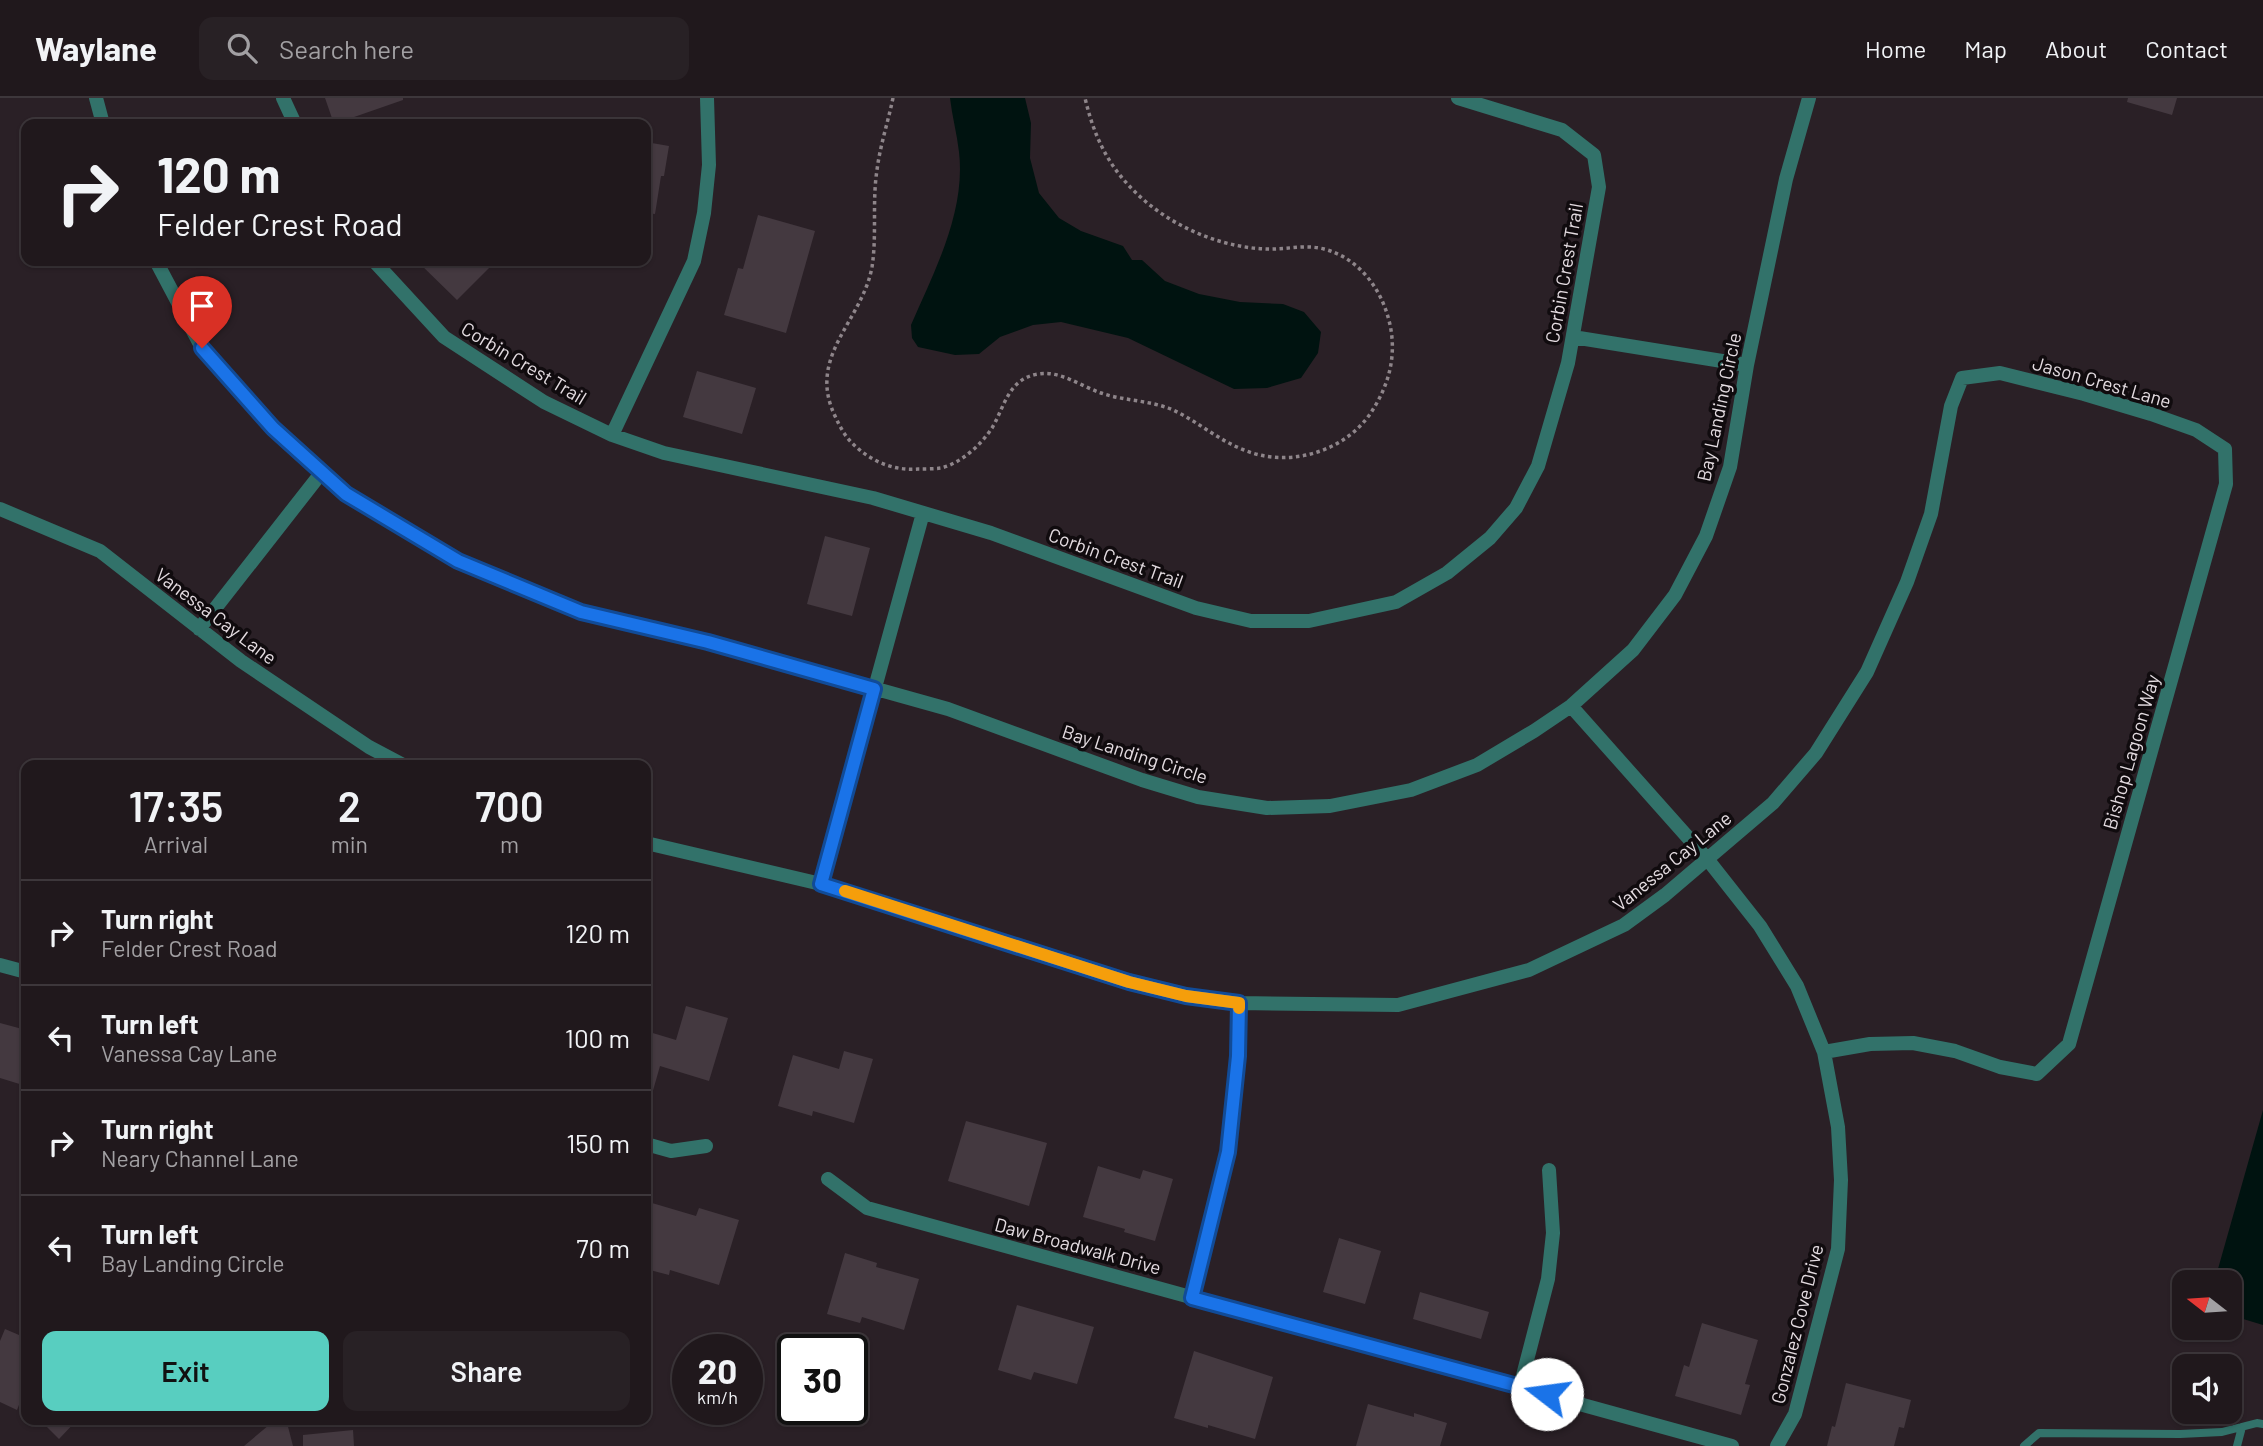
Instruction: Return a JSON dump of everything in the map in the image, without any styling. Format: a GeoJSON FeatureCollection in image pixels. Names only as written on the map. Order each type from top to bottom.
{"type":"FeatureCollection","features":[{"type":"Feature","properties":{"kind":"street"},"geometry":{"type":"LineString","coordinates":[[96,98],[102,119]]}},
{"type":"Feature","properties":{"kind":"street"},"geometry":{"type":"LineString","coordinates":[[283,98],[293,119]]}},
{"type":"Feature","properties":{"kind":"street"},"geometry":{"type":"LineString","coordinates":[[612,435],[694,261],[704,213],[709,165],[707,98]]}},
{"type":"Feature","properties":{"kind":"street","name":"Corbin Crest Trail"},"geometry":{"type":"LineString","coordinates":[[379,266],[444,337],[544,402],[612,435],[664,453],[873,498],[991,533],[1196,608],[1251,621],[1309,621],[1396,602],[1447,573],[1490,538],[1516,508],[1538,466],[1568,363],[1599,187],[1594,155],[1562,130],[1458,98]]}},
{"type":"Feature","properties":{"kind":"street","name":"Bay Landing Circle"},"geometry":{"type":"LineString","coordinates":[[159,266],[202,348],[273,428],[346,494],[458,561],[581,612],[708,642],[948,709],[1142,780],[1198,797],[1267,808],[1330,806],[1411,790],[1477,765],[1571,706],[1633,650],[1675,595],[1706,536],[1730,467],[1747,365],[1786,179],[1809,98]]}},
{"type":"Feature","properties":{"kind":"street"},"geometry":{"type":"LineString","coordinates":[[1573,337],[1747,365]]}},
{"type":"Feature","properties":{"kind":"street","name":"Jason Crest Lane"},"geometry":{"type":"LineString","coordinates":[[1962,378],[2000,373],[2084,394],[2196,430],[2225,449]]}},
{"type":"Feature","properties":{"kind":"street","name":"Vanessa Cay Lane"},"geometry":{"type":"LineString","coordinates":[[651,845],[821,884],[1129,982],[1186,996],[1239,1003],[1398,1005],[1529,970],[1624,925],[1708,860],[1773,803],[1816,753],[1867,673],[1907,582],[1931,514],[1951,406],[1962,378]]}},
{"type":"Feature","properties":{"kind":"street","name":"Bishop Lagoon Way"},"geometry":{"type":"LineString","coordinates":[[1824,1052],[1870,1044],[1913,1043],[1955,1051],[2000,1067],[2037,1074],[2069,1044],[2226,484],[2225,449]]}},
{"type":"Feature","properties":{"kind":"street"},"geometry":{"type":"LineString","coordinates":[[199,629],[323,472]]}},
{"type":"Feature","properties":{"kind":"street","name":"Vanessa Cay Lane"},"geometry":{"type":"LineString","coordinates":[[0,509],[100,551],[241,661],[369,747],[394,760]]}},
{"type":"Feature","properties":{"kind":"street"},"geometry":{"type":"LineString","coordinates":[[821,884],[923,513]]}},
{"type":"Feature","properties":{"kind":"street","name":"Gonzalez Cove Drive"},"geometry":{"type":"LineString","coordinates":[[1571,706],[1708,860],[1760,926],[1797,986],[1824,1052],[1838,1127],[1841,1180],[1838,1249],[1796,1414],[1777,1446]]}},
{"type":"Feature","properties":{"kind":"street"},"geometry":{"type":"LineString","coordinates":[[0,965],[21,971]]}},
{"type":"Feature","properties":{"kind":"street"},"geometry":{"type":"LineString","coordinates":[[1192,1298],[1228,1152],[1238,1056],[1239,1003]]}},
{"type":"Feature","properties":{"kind":"street"},"geometry":{"type":"LineString","coordinates":[[651,1146],[671,1152],[706,1146]]}},
{"type":"Feature","properties":{"kind":"street"},"geometry":{"type":"LineString","coordinates":[[1520,1387],[1548,1279],[1553,1233],[1549,1170]]}},
{"type":"Feature","properties":{"kind":"street","name":"Daw Broadwalk Drive"},"geometry":{"type":"LineString","coordinates":[[828,1179],[867,1208],[1732,1446]]}},
{"type":"Feature","properties":{"kind":"lane"},"geometry":{"type":"LineString","coordinates":[[2024,1446],[2039,1433],[2180,1434],[2222,1432],[2257,1423],[2263,1424]]}},
{"type":"Feature","properties":{"kind":"lane"},"geometry":{"type":"LineString","coordinates":[[2237,1446],[2242,1427]]}},
{"type":"Feature","properties":{"kind":"path"},"geometry":{"type":"LineString","coordinates":[[892,98],[877,169],[872,270],[866,291],[834,348],[828,366],[827,385],[831,408],[850,442],[864,453],[892,468],[908,470],[942,467],[959,460],[981,443],[995,424],[1006,397],[1022,380],[1033,374],[1045,373],[1060,376],[1107,395],[1171,409],[1231,444],[1257,455],[1307,456],[1336,444],[1353,433],[1380,398],[1388,378],[1392,356],[1388,317],[1382,298],[1371,280],[1356,266],[1325,250],[1305,246],[1264,249],[1228,243],[1165,217],[1129,185],[1110,159],[1093,125],[1085,98]]}},
{"type":"Feature","properties":{"kind":"shaded area"},"geometry":{"type":"Polygon","coordinates":[[[950,98],[1025,98],[1031,123],[1030,158],[1039,193],[1059,218],[1081,231],[1123,246],[1132,260],[1142,260],[1165,281],[1199,294],[1240,302],[1283,304],[1304,312],[1321,332],[1318,353],[1301,378],[1267,388],[1234,389],[1128,338],[1061,322],[1033,325],[1000,337],[979,354],[955,355],[918,347],[912,338],[911,325],[938,263],[958,197],[959,152],[950,98]]]}},
{"type":"Feature","properties":{"kind":"shaded area"},"geometry":{"type":"Polygon","coordinates":[[[2263,1110],[2263,1325],[2242,1319],[2242,1270],[2218,1270],[2263,1110]]]}},
{"type":"Feature","properties":{"kind":"building"},"geometry":{"type":"Polygon","coordinates":[[[325,98],[403,98],[348,119],[332,119],[325,98]]]}},
{"type":"Feature","properties":{"kind":"building"},"geometry":{"type":"Polygon","coordinates":[[[2128,98],[2177,98],[2172,115],[2127,102],[2128,98]]]}},
{"type":"Feature","properties":{"kind":"building"},"geometry":{"type":"Polygon","coordinates":[[[651,143],[669,146],[655,214],[651,214],[651,143]]]}},
{"type":"Feature","properties":{"kind":"building"},"geometry":{"type":"Polygon","coordinates":[[[758,215],[815,231],[786,333],[724,315],[738,268],[743,269],[758,215]]]}},
{"type":"Feature","properties":{"kind":"building"},"geometry":{"type":"Polygon","coordinates":[[[422,266],[491,266],[457,300],[422,266]]]}},
{"type":"Feature","properties":{"kind":"building"},"geometry":{"type":"Polygon","coordinates":[[[697,371],[756,388],[742,434],[683,417],[697,371]]]}},
{"type":"Feature","properties":{"kind":"building"},"geometry":{"type":"Polygon","coordinates":[[[825,536],[870,548],[852,616],[807,604],[825,536]]]}},
{"type":"Feature","properties":{"kind":"building"},"geometry":{"type":"Polygon","coordinates":[[[686,1006],[728,1018],[709,1081],[660,1066],[651,1098],[651,1032],[676,1040],[686,1006]]]}},
{"type":"Feature","properties":{"kind":"building"},"geometry":{"type":"Polygon","coordinates":[[[0,1023],[21,1029],[21,1084],[0,1078],[0,1023]]]}},
{"type":"Feature","properties":{"kind":"building"},"geometry":{"type":"Polygon","coordinates":[[[844,1051],[873,1059],[854,1123],[813,1111],[812,1116],[778,1106],[793,1055],[839,1069],[844,1051]]]}},
{"type":"Feature","properties":{"kind":"building"},"geometry":{"type":"Polygon","coordinates":[[[966,1121],[1047,1143],[1029,1206],[948,1181],[966,1121]]]}},
{"type":"Feature","properties":{"kind":"building"},"geometry":{"type":"Polygon","coordinates":[[[1098,1166],[1140,1179],[1143,1170],[1173,1179],[1155,1241],[1083,1217],[1098,1166]]]}},
{"type":"Feature","properties":{"kind":"building"},"geometry":{"type":"Polygon","coordinates":[[[652,1203],[696,1216],[699,1208],[739,1220],[719,1285],[670,1270],[669,1275],[651,1270],[652,1203]]]}},
{"type":"Feature","properties":{"kind":"building"},"geometry":{"type":"Polygon","coordinates":[[[1339,1238],[1381,1251],[1365,1304],[1323,1292],[1339,1238]]]}},
{"type":"Feature","properties":{"kind":"building"},"geometry":{"type":"Polygon","coordinates":[[[845,1253],[877,1263],[876,1267],[919,1279],[904,1330],[862,1317],[860,1323],[827,1314],[845,1253]]]}},
{"type":"Feature","properties":{"kind":"building"},"geometry":{"type":"Polygon","coordinates":[[[1420,1292],[1489,1312],[1481,1339],[1413,1319],[1420,1292]]]}},
{"type":"Feature","properties":{"kind":"building"},"geometry":{"type":"Polygon","coordinates":[[[1017,1305],[1094,1327],[1077,1384],[1034,1372],[1031,1380],[998,1370],[1017,1305]]]}},
{"type":"Feature","properties":{"kind":"building"},"geometry":{"type":"Polygon","coordinates":[[[1702,1323],[1758,1340],[1745,1384],[1750,1385],[1741,1415],[1675,1396],[1684,1365],[1689,1367],[1702,1323]]]}},
{"type":"Feature","properties":{"kind":"building"},"geometry":{"type":"Polygon","coordinates":[[[5,1329],[21,1336],[21,1400],[17,1410],[0,1402],[0,1341],[5,1329]]]}},
{"type":"Feature","properties":{"kind":"building"},"geometry":{"type":"Polygon","coordinates":[[[1194,1351],[1273,1377],[1255,1439],[1174,1418],[1194,1351]]]}},
{"type":"Feature","properties":{"kind":"building"},"geometry":{"type":"Polygon","coordinates":[[[1846,1383],[1911,1400],[1904,1428],[1899,1427],[1894,1446],[1827,1446],[1832,1426],[1835,1427],[1846,1383]]]}},
{"type":"Feature","properties":{"kind":"building"},"geometry":{"type":"Polygon","coordinates":[[[1368,1404],[1447,1423],[1440,1446],[1356,1446],[1368,1404]]]}},
{"type":"Feature","properties":{"kind":"building"},"geometry":{"type":"Polygon","coordinates":[[[45,1425],[72,1425],[59,1439],[45,1425]]]}},
{"type":"Feature","properties":{"kind":"building"},"geometry":{"type":"Polygon","coordinates":[[[269,1425],[288,1425],[293,1446],[244,1446],[269,1425]]]}},
{"type":"Feature","properties":{"kind":"building"},"geometry":{"type":"Polygon","coordinates":[[[353,1430],[354,1446],[303,1446],[303,1435],[353,1430]]]}},
{"type":"Feature","properties":{"kind":"slow traffic"},"geometry":{"type":"LineString","coordinates":[[845,891],[1129,982],[1186,996],[1239,1003],[1239,1008]]}},
{"type":"Feature","properties":{"kind":"route"},"geometry":{"type":"LineString","coordinates":[[202,348],[273,428],[346,494],[458,561],[581,612],[708,642],[874,689],[821,884],[1129,982],[1186,996],[1239,1003],[1238,1056],[1228,1152],[1192,1298],[1547,1394]]}}]}
